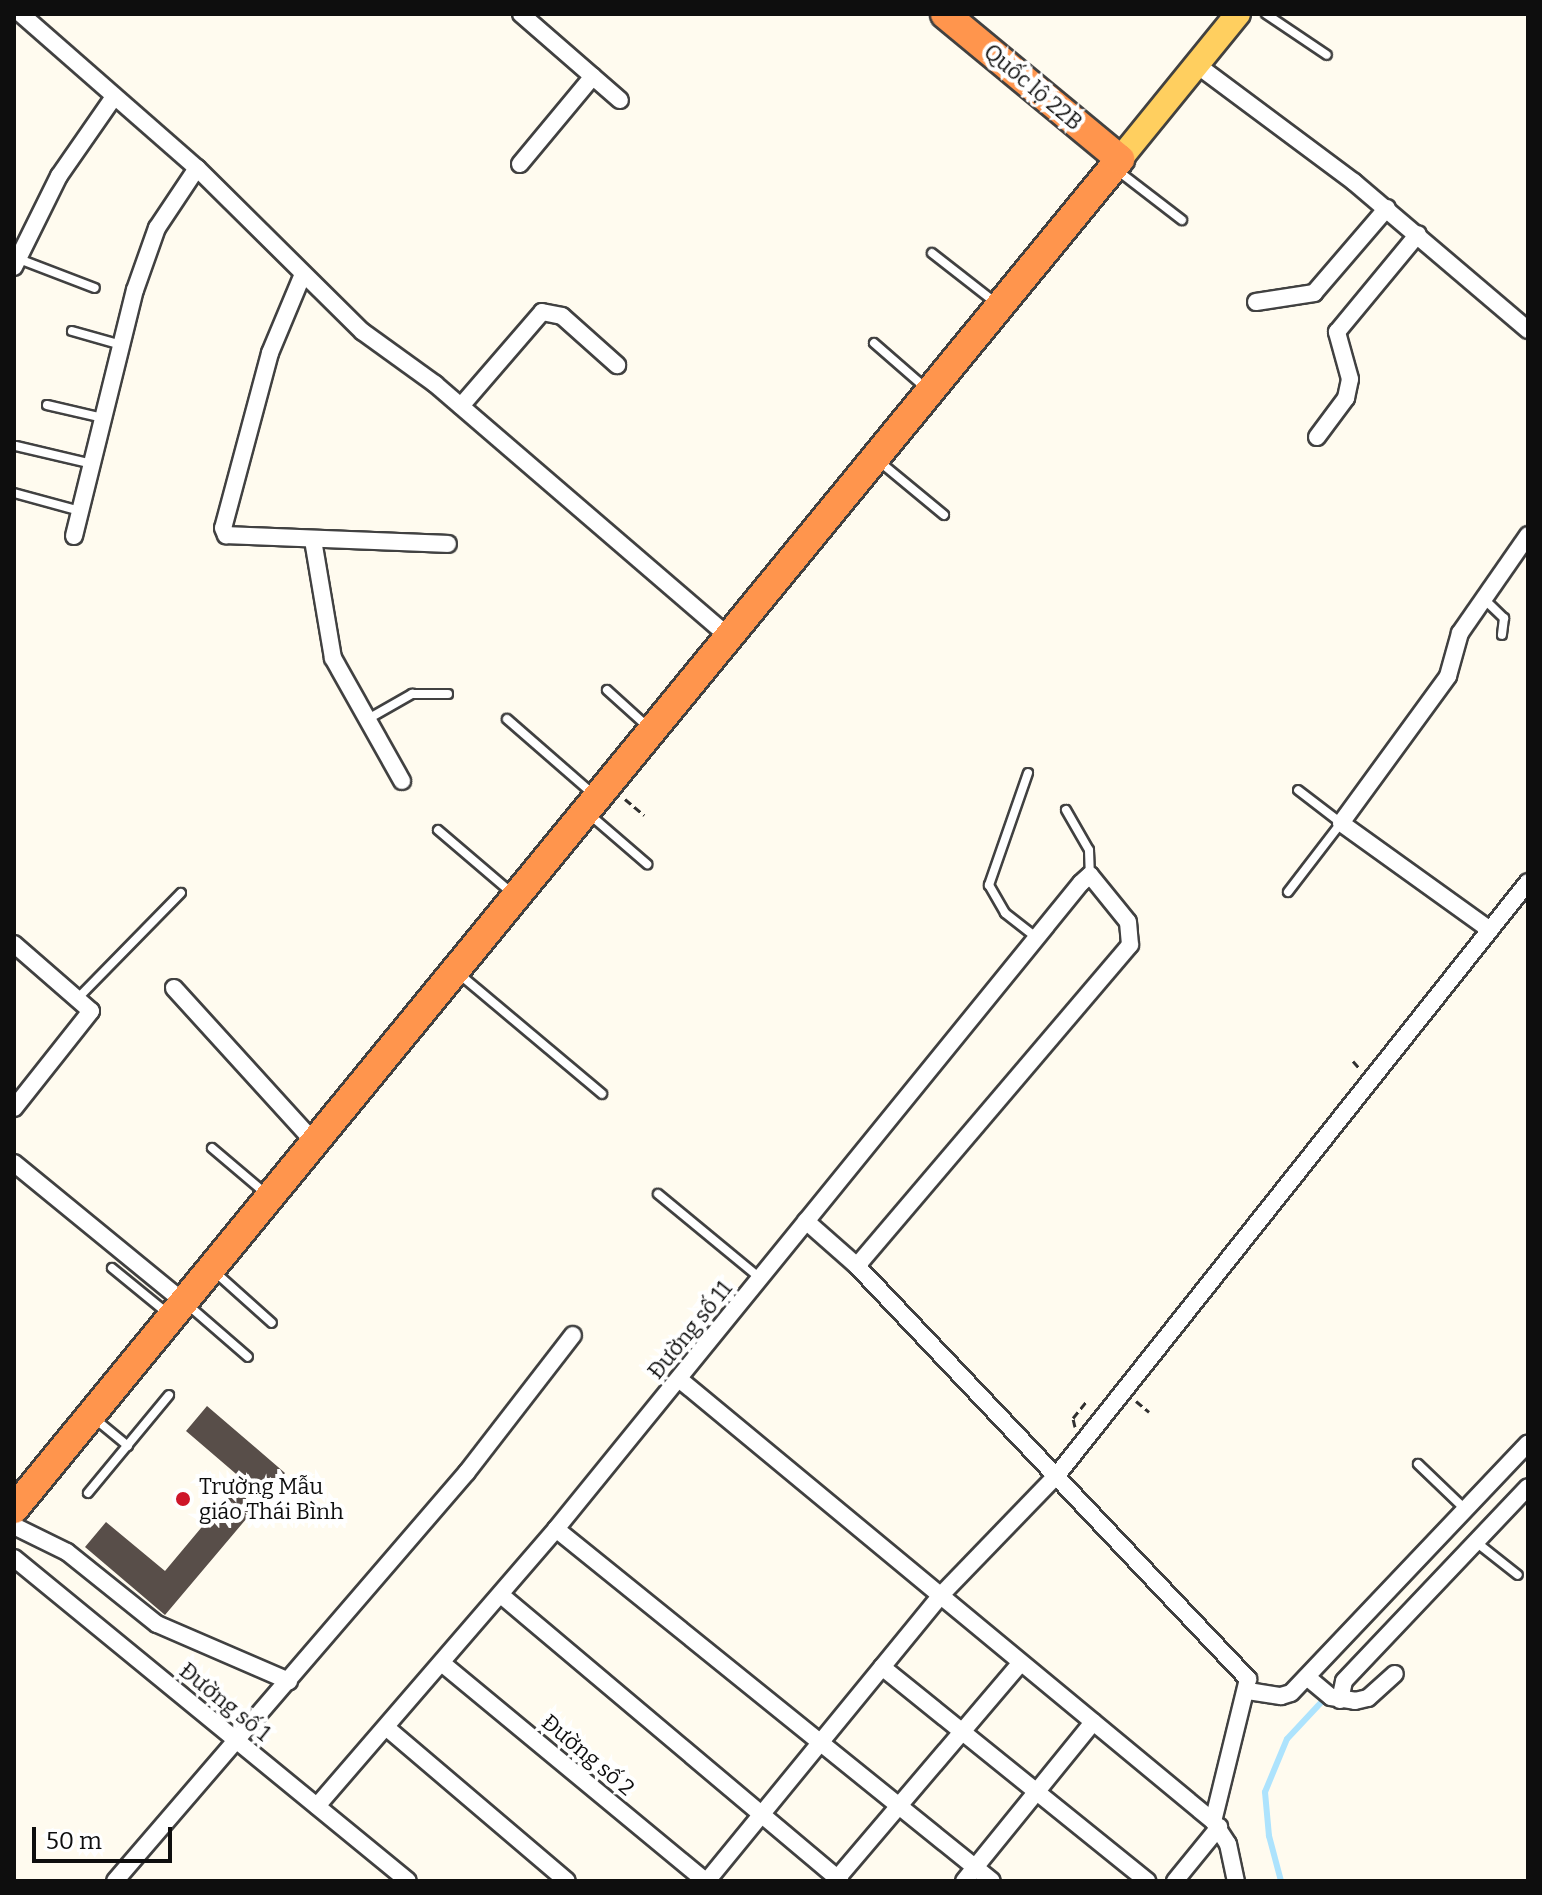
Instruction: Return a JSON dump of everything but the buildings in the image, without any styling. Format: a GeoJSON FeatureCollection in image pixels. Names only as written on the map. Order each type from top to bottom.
{"type":"FeatureCollection","features":[{"type":"Feature","properties":{"kind":"highway","name":"Quốc lộ 22B"},"geometry":{"type":"LineString","coordinates":[[945,14],[1117,163]]}},
{"type":"Feature","properties":{"kind":"highway"},"geometry":{"type":"LineString","coordinates":[[14,1509],[269,1196],[594,806],[1117,163]]}},
{"type":"Feature","properties":{"kind":"main road"},"geometry":{"type":"LineString","coordinates":[[1117,163],[1238,14]]}},
{"type":"Feature","properties":{"kind":"street"},"geometry":{"type":"LineString","coordinates":[[14,26],[21,14],[197,168],[363,332],[461,406],[730,638]]}},
{"type":"Feature","properties":{"kind":"street"},"geometry":{"type":"LineString","coordinates":[[521,14],[620,100]]}},
{"type":"Feature","properties":{"kind":"street"},"geometry":{"type":"LineString","coordinates":[[1197,65],[1387,208],[1528,330]]}},
{"type":"Feature","properties":{"kind":"street"},"geometry":{"type":"LineString","coordinates":[[520,164],[593,76]]}},
{"type":"Feature","properties":{"kind":"street"},"geometry":{"type":"LineString","coordinates":[[16,263],[66,164],[114,97]]}},
{"type":"Feature","properties":{"kind":"street"},"geometry":{"type":"LineString","coordinates":[[74,536],[121,345],[157,228],[197,168]]}},
{"type":"Feature","properties":{"kind":"street"},"geometry":{"type":"LineString","coordinates":[[1256,302],[1314,293],[1387,208]]}},
{"type":"Feature","properties":{"kind":"street"},"geometry":{"type":"LineString","coordinates":[[1317,437],[1346,398],[1350,379],[1337,332],[1418,234]]}},
{"type":"Feature","properties":{"kind":"street"},"geometry":{"type":"LineString","coordinates":[[303,274],[270,353],[223,528],[233,538],[448,544]]}},
{"type":"Feature","properties":{"kind":"street"},"geometry":{"type":"LineString","coordinates":[[461,406],[542,312],[562,316],[617,365]]}},
{"type":"Feature","properties":{"kind":"street"},"geometry":{"type":"LineString","coordinates":[[1490,930],[1341,823],[1448,676],[1460,633],[1528,535]]}},
{"type":"Feature","properties":{"kind":"street"},"geometry":{"type":"LineString","coordinates":[[313,540],[333,658],[402,781]]}},
{"type":"Feature","properties":{"kind":"street"},"geometry":{"type":"LineString","coordinates":[[857,1266],[1130,945],[1128,922],[1090,875]]}},
{"type":"Feature","properties":{"kind":"street","name":"Đường số 11"},"geometry":{"type":"LineString","coordinates":[[317,1806],[443,1664],[556,1529],[1090,875]]}},
{"type":"Feature","properties":{"kind":"street"},"geometry":{"type":"LineString","coordinates":[[706,1881],[941,1595],[1057,1475],[1528,882]]}},
{"type":"Feature","properties":{"kind":"street"},"geometry":{"type":"LineString","coordinates":[[14,944],[91,1011],[14,1108]]}},
{"type":"Feature","properties":{"kind":"street"},"geometry":{"type":"LineString","coordinates":[[174,988],[315,1143]]}},
{"type":"Feature","properties":{"kind":"street"},"geometry":{"type":"LineString","coordinates":[[14,1163],[177,1309]]}},
{"type":"Feature","properties":{"kind":"street"},"geometry":{"type":"LineString","coordinates":[[806,1221],[857,1266],[1248,1679],[1248,1691],[1216,1824],[1175,1881]]}},
{"type":"Feature","properties":{"kind":"street"},"geometry":{"type":"LineString","coordinates":[[115,1881],[234,1738],[289,1681],[467,1472],[573,1335]]}},
{"type":"Feature","properties":{"kind":"street"},"geometry":{"type":"LineString","coordinates":[[679,1379],[1216,1824],[1236,1881]]}},
{"type":"Feature","properties":{"kind":"street"},"geometry":{"type":"LineString","coordinates":[[1248,1691],[1286,1696],[1312,1682],[1465,1509],[1528,1443]]}},
{"type":"Feature","properties":{"kind":"street"},"geometry":{"type":"LineString","coordinates":[[1336,1699],[1344,1681],[1528,1487]]}},
{"type":"Feature","properties":{"kind":"street"},"geometry":{"type":"LineString","coordinates":[[14,1526],[67,1552],[157,1624],[289,1681]]}},
{"type":"Feature","properties":{"kind":"street"},"geometry":{"type":"LineString","coordinates":[[556,1529],[824,1740],[992,1881]]}},
{"type":"Feature","properties":{"kind":"street","name":"Đường số 1"},"geometry":{"type":"LineString","coordinates":[[14,1558],[408,1881]]}},
{"type":"Feature","properties":{"kind":"street"},"geometry":{"type":"LineString","coordinates":[[501,1595],[838,1880],[960,1730],[1020,1664]]}},
{"type":"Feature","properties":{"kind":"street","name":"Đường số 2"},"geometry":{"type":"LineString","coordinates":[[443,1664],[706,1881]]}},
{"type":"Feature","properties":{"kind":"street"},"geometry":{"type":"LineString","coordinates":[[882,1667],[1147,1881]]}},
{"type":"Feature","properties":{"kind":"street"},"geometry":{"type":"LineString","coordinates":[[1312,1682],[1336,1699],[1368,1698],[1395,1674]]}},
{"type":"Feature","properties":{"kind":"street"},"geometry":{"type":"LineString","coordinates":[[964,1881],[1093,1722]]}},
{"type":"Feature","properties":{"kind":"street"},"geometry":{"type":"LineString","coordinates":[[387,1728],[567,1881]]}},
{"type":"Feature","properties":{"kind":"lane"},"geometry":{"type":"LineString","coordinates":[[1266,14],[1327,55]]}},
{"type":"Feature","properties":{"kind":"lane"},"geometry":{"type":"LineString","coordinates":[[1117,163],[1182,220]]}},
{"type":"Feature","properties":{"kind":"lane"},"geometry":{"type":"LineString","coordinates":[[932,253],[1000,306]]}},
{"type":"Feature","properties":{"kind":"lane"},"geometry":{"type":"LineString","coordinates":[[16,263],[95,288]]}},
{"type":"Feature","properties":{"kind":"lane"},"geometry":{"type":"LineString","coordinates":[[72,331],[121,345]]}},
{"type":"Feature","properties":{"kind":"lane"},"geometry":{"type":"LineString","coordinates":[[874,343],[930,392]]}},
{"type":"Feature","properties":{"kind":"lane"},"geometry":{"type":"LineString","coordinates":[[47,405],[103,418]]}},
{"type":"Feature","properties":{"kind":"lane"},"geometry":{"type":"LineString","coordinates":[[16,446],[92,464]]}},
{"type":"Feature","properties":{"kind":"lane"},"geometry":{"type":"LineString","coordinates":[[876,459],[944,515]]}},
{"type":"Feature","properties":{"kind":"lane"},"geometry":{"type":"LineString","coordinates":[[14,493],[80,511]]}},
{"type":"Feature","properties":{"kind":"lane"},"geometry":{"type":"LineString","coordinates":[[1484,599],[1504,618],[1502,635]]}},
{"type":"Feature","properties":{"kind":"lane"},"geometry":{"type":"LineString","coordinates":[[607,690],[654,732]]}},
{"type":"Feature","properties":{"kind":"lane"},"geometry":{"type":"LineString","coordinates":[[368,719],[412,694],[448,694]]}},
{"type":"Feature","properties":{"kind":"lane"},"geometry":{"type":"LineString","coordinates":[[507,719],[647,864]]}},
{"type":"Feature","properties":{"kind":"lane"},"geometry":{"type":"LineString","coordinates":[[1028,773],[989,885],[1005,913],[1037,937]]}},
{"type":"Feature","properties":{"kind":"lane"},"geometry":{"type":"LineString","coordinates":[[1288,892],[1341,823],[1298,790]]}},
{"type":"Feature","properties":{"kind":"lane"},"geometry":{"type":"LineString","coordinates":[[1066,810],[1089,850],[1090,875]]}},
{"type":"Feature","properties":{"kind":"lane"},"geometry":{"type":"LineString","coordinates":[[438,830],[518,898]]}},
{"type":"Feature","properties":{"kind":"lane"},"geometry":{"type":"LineString","coordinates":[[78,998],[181,893]]}},
{"type":"Feature","properties":{"kind":"lane"},"geometry":{"type":"LineString","coordinates":[[457,972],[602,1094]]}},
{"type":"Feature","properties":{"kind":"lane"},"geometry":{"type":"LineString","coordinates":[[212,1148],[269,1196]]}},
{"type":"Feature","properties":{"kind":"lane"},"geometry":{"type":"LineString","coordinates":[[658,1194],[760,1278]]}},
{"type":"Feature","properties":{"kind":"lane"},"geometry":{"type":"LineString","coordinates":[[112,1268],[248,1357]]}},
{"type":"Feature","properties":{"kind":"lane"},"geometry":{"type":"LineString","coordinates":[[211,1269],[272,1323]]}},
{"type":"Feature","properties":{"kind":"lane"},"geometry":{"type":"LineString","coordinates":[[88,1493],[169,1395]]}},
{"type":"Feature","properties":{"kind":"lane"},"geometry":{"type":"LineString","coordinates":[[91,1415],[128,1446]]}},
{"type":"Feature","properties":{"kind":"lane"},"geometry":{"type":"LineString","coordinates":[[1418,1464],[1465,1509]]}},
{"type":"Feature","properties":{"kind":"lane"},"geometry":{"type":"LineString","coordinates":[[1475,1542],[1518,1575]]}},
{"type":"Feature","properties":{"kind":"waterway"},"geometry":{"type":"LineString","coordinates":[[1281,1881],[1269,1836],[1265,1792],[1287,1739],[1328,1695]]}},
{"type":"Feature","properties":{"kind":"place","name":"Trường Mẫu giáo Thái Bình"},"geometry":{"type":"Point","coordinates":[183,1499]}}]}
